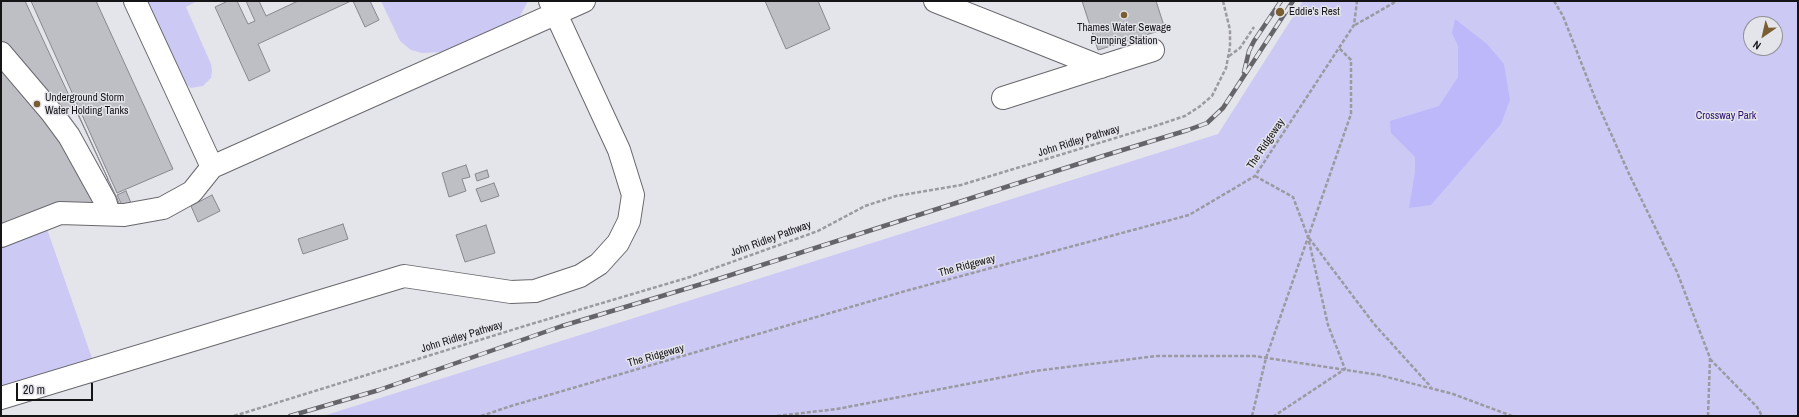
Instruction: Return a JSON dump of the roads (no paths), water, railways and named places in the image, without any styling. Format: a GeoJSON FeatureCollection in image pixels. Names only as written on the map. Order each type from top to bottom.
{"type":"FeatureCollection","features":[{"type":"Feature","properties":{"kind":"lane"},"geometry":{"type":"LineString","coordinates":[[134,1],[212,168]]}},
{"type":"Feature","properties":{"kind":"lane"},"geometry":{"type":"LineString","coordinates":[[1,236],[60,212],[124,216],[163,208],[192,192],[212,168],[553,8],[584,1]]}},
{"type":"Feature","properties":{"kind":"lane"},"geometry":{"type":"LineString","coordinates":[[935,1],[1101,67]]}},
{"type":"Feature","properties":{"kind":"lane"},"geometry":{"type":"LineString","coordinates":[[1,398],[404,276],[511,292],[535,291],[580,276],[599,264],[618,243],[629,221],[633,195],[619,150],[553,8]]}},
{"type":"Feature","properties":{"kind":"lane"},"geometry":{"type":"LineString","coordinates":[[1003,98],[1153,50]]}},
{"type":"Feature","properties":{"kind":"lane"},"geometry":{"type":"LineString","coordinates":[[1,52],[52,113],[69,136],[105,201],[109,214]]}},
{"type":"Feature","properties":{"kind":"railway"},"geometry":{"type":"LineString","coordinates":[[1244,72],[1249,51],[1254,41],[1281,1]]}},
{"type":"Feature","properties":{"kind":"railway"},"geometry":{"type":"LineString","coordinates":[[290,416],[379,390],[562,326],[715,280],[1207,123],[1223,108],[1293,1]]}},
{"type":"Feature","properties":{"kind":"place","name":"Eddie's Rest"},"geometry":{"type":"Point","coordinates":[1280,12]}},
{"type":"Feature","properties":{"kind":"place","name":"Thames Water Sewage Pumping Station"},"geometry":{"type":"Point","coordinates":[1124,15]}},
{"type":"Feature","properties":{"kind":"place","name":"Underground Storm Water Holding Tanks"},"geometry":{"type":"Point","coordinates":[37,104]}},
{"type":"Feature","properties":{"kind":"park label","name":"Crossway Park"},"geometry":{"type":"Point","coordinates":[1726,116]}}]}
